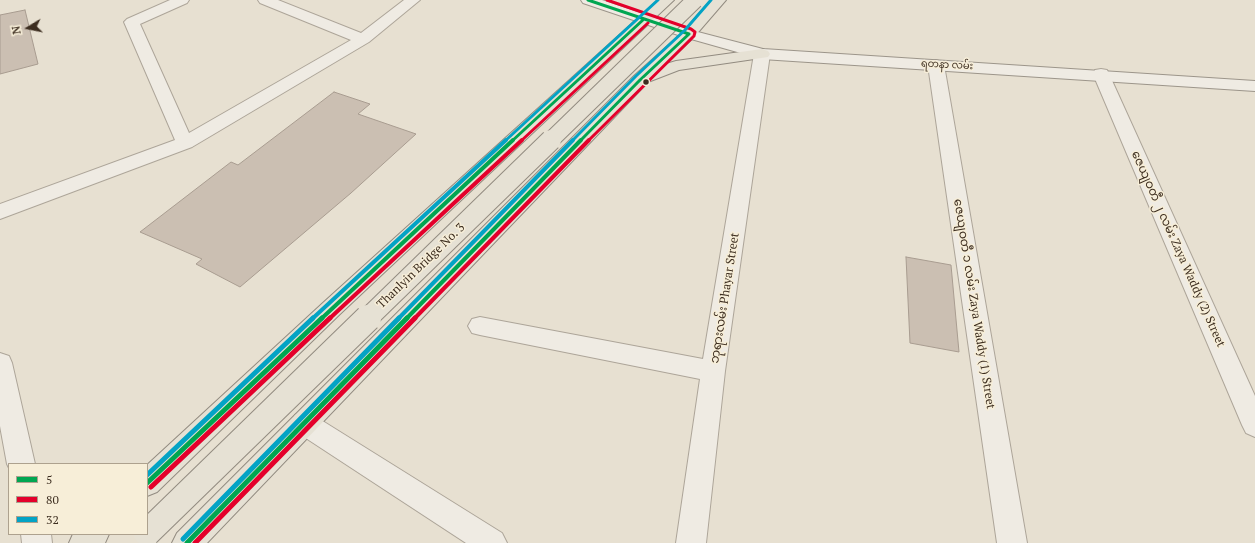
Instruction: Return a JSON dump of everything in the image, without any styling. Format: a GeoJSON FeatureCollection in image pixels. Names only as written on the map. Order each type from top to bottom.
{"type":"FeatureCollection","features":[{"type":"Feature","properties":{"kind":"main road"},"geometry":{"type":"LineString","coordinates":[[148,482],[332,308],[667,0]]}},
{"type":"Feature","properties":{"kind":"main road","name":"Thanlyin Bridge No. 3"},"geometry":{"type":"LineString","coordinates":[[148,532],[695,0]]}},
{"type":"Feature","properties":{"kind":"main road"},"geometry":{"type":"LineString","coordinates":[[187,543],[640,80],[689,34],[719,0]]}},
{"type":"Feature","properties":{"kind":"main road"},"geometry":{"type":"LineString","coordinates":[[640,80],[676,66],[762,54]]}},
{"type":"Feature","properties":{"kind":"main road"},"geometry":{"type":"LineString","coordinates":[[332,308],[388,338]]}},
{"type":"Feature","properties":{"kind":"main road"},"geometry":{"type":"LineString","coordinates":[[84,543],[93,535]]}},
{"type":"Feature","properties":{"kind":"main road","name":"Thanlyin Bridge No. 3"},"geometry":{"type":"LineString","coordinates":[[137,543],[145,535]]}},
{"type":"Feature","properties":{"kind":"street"},"geometry":{"type":"LineString","coordinates":[[182,0],[132,22],[185,143]]}},
{"type":"Feature","properties":{"kind":"street"},"geometry":{"type":"LineString","coordinates":[[265,0],[363,39]]}},
{"type":"Feature","properties":{"kind":"street"},"geometry":{"type":"LineString","coordinates":[[0,212],[185,143],[363,39],[413,0]]}},
{"type":"Feature","properties":{"kind":"street","name":"ရတနာ လမ်း"},"geometry":{"type":"LineString","coordinates":[[588,0],[689,34],[762,54],[1101,74],[1255,86]]}},
{"type":"Feature","properties":{"kind":"street","name":"ဘုရားလမ်း Phayar Street"},"geometry":{"type":"LineString","coordinates":[[691,543],[713,371],[762,54]]}},
{"type":"Feature","properties":{"kind":"street","name":"ဇေယျဝတီ ၁ လမ်း Zaya Waddy (1) Street"},"geometry":{"type":"LineString","coordinates":[[936,65],[1012,543]]}},
{"type":"Feature","properties":{"kind":"street","name":"ဇေယျဝတီ ၂ လမ်း Zaya Waddy (2) Street"},"geometry":{"type":"LineString","coordinates":[[1101,74],[1255,425]]}},
{"type":"Feature","properties":{"kind":"street"},"geometry":{"type":"LineString","coordinates":[[480,326],[713,371]]}},
{"type":"Feature","properties":{"kind":"street"},"geometry":{"type":"LineString","coordinates":[[0,363],[21,463]]}},
{"type":"Feature","properties":{"kind":"street"},"geometry":{"type":"LineString","coordinates":[[304,423],[492,543]]}},
{"type":"Feature","properties":{"kind":"building"},"geometry":{"type":"Polygon","coordinates":[[[25,10],[38,64],[0,74],[0,15],[25,10]]]}},
{"type":"Feature","properties":{"kind":"building"},"geometry":{"type":"Polygon","coordinates":[[[334,92],[370,104],[358,114],[416,134],[351,193],[240,287],[196,264],[202,259],[140,232],[231,162],[238,165],[334,92]]]}},
{"type":"Feature","properties":{"kind":"building"},"geometry":{"type":"Polygon","coordinates":[[[906,257],[951,265],[959,352],[910,343],[906,257]]]}},
{"type":"Feature","properties":{"kind":"transit line","name":"5"},"geometry":{"type":"LineString","coordinates":[[187,543],[640,80],[689,34],[588,0]]}},
{"type":"Feature","properties":{"kind":"transit line","name":"80"},"geometry":{"type":"LineString","coordinates":[[195,543],[644,84],[694,36],[695,32],[691,29],[607,0]]}},
{"type":"Feature","properties":{"kind":"transit line","name":"32"},"geometry":{"type":"LineString","coordinates":[[148,474],[328,304],[658,0]]}},
{"type":"Feature","properties":{"kind":"transit line","name":"32"},"geometry":{"type":"LineString","coordinates":[[183,539],[636,76],[685,30],[711,0]]}},
{"type":"Feature","properties":{"kind":"transit line","name":"5"},"geometry":{"type":"LineString","coordinates":[[148,482],[332,308],[644,19]]}},
{"type":"Feature","properties":{"kind":"transit line","name":"80"},"geometry":{"type":"LineString","coordinates":[[151,487],[336,312],[648,23]]}}]}
